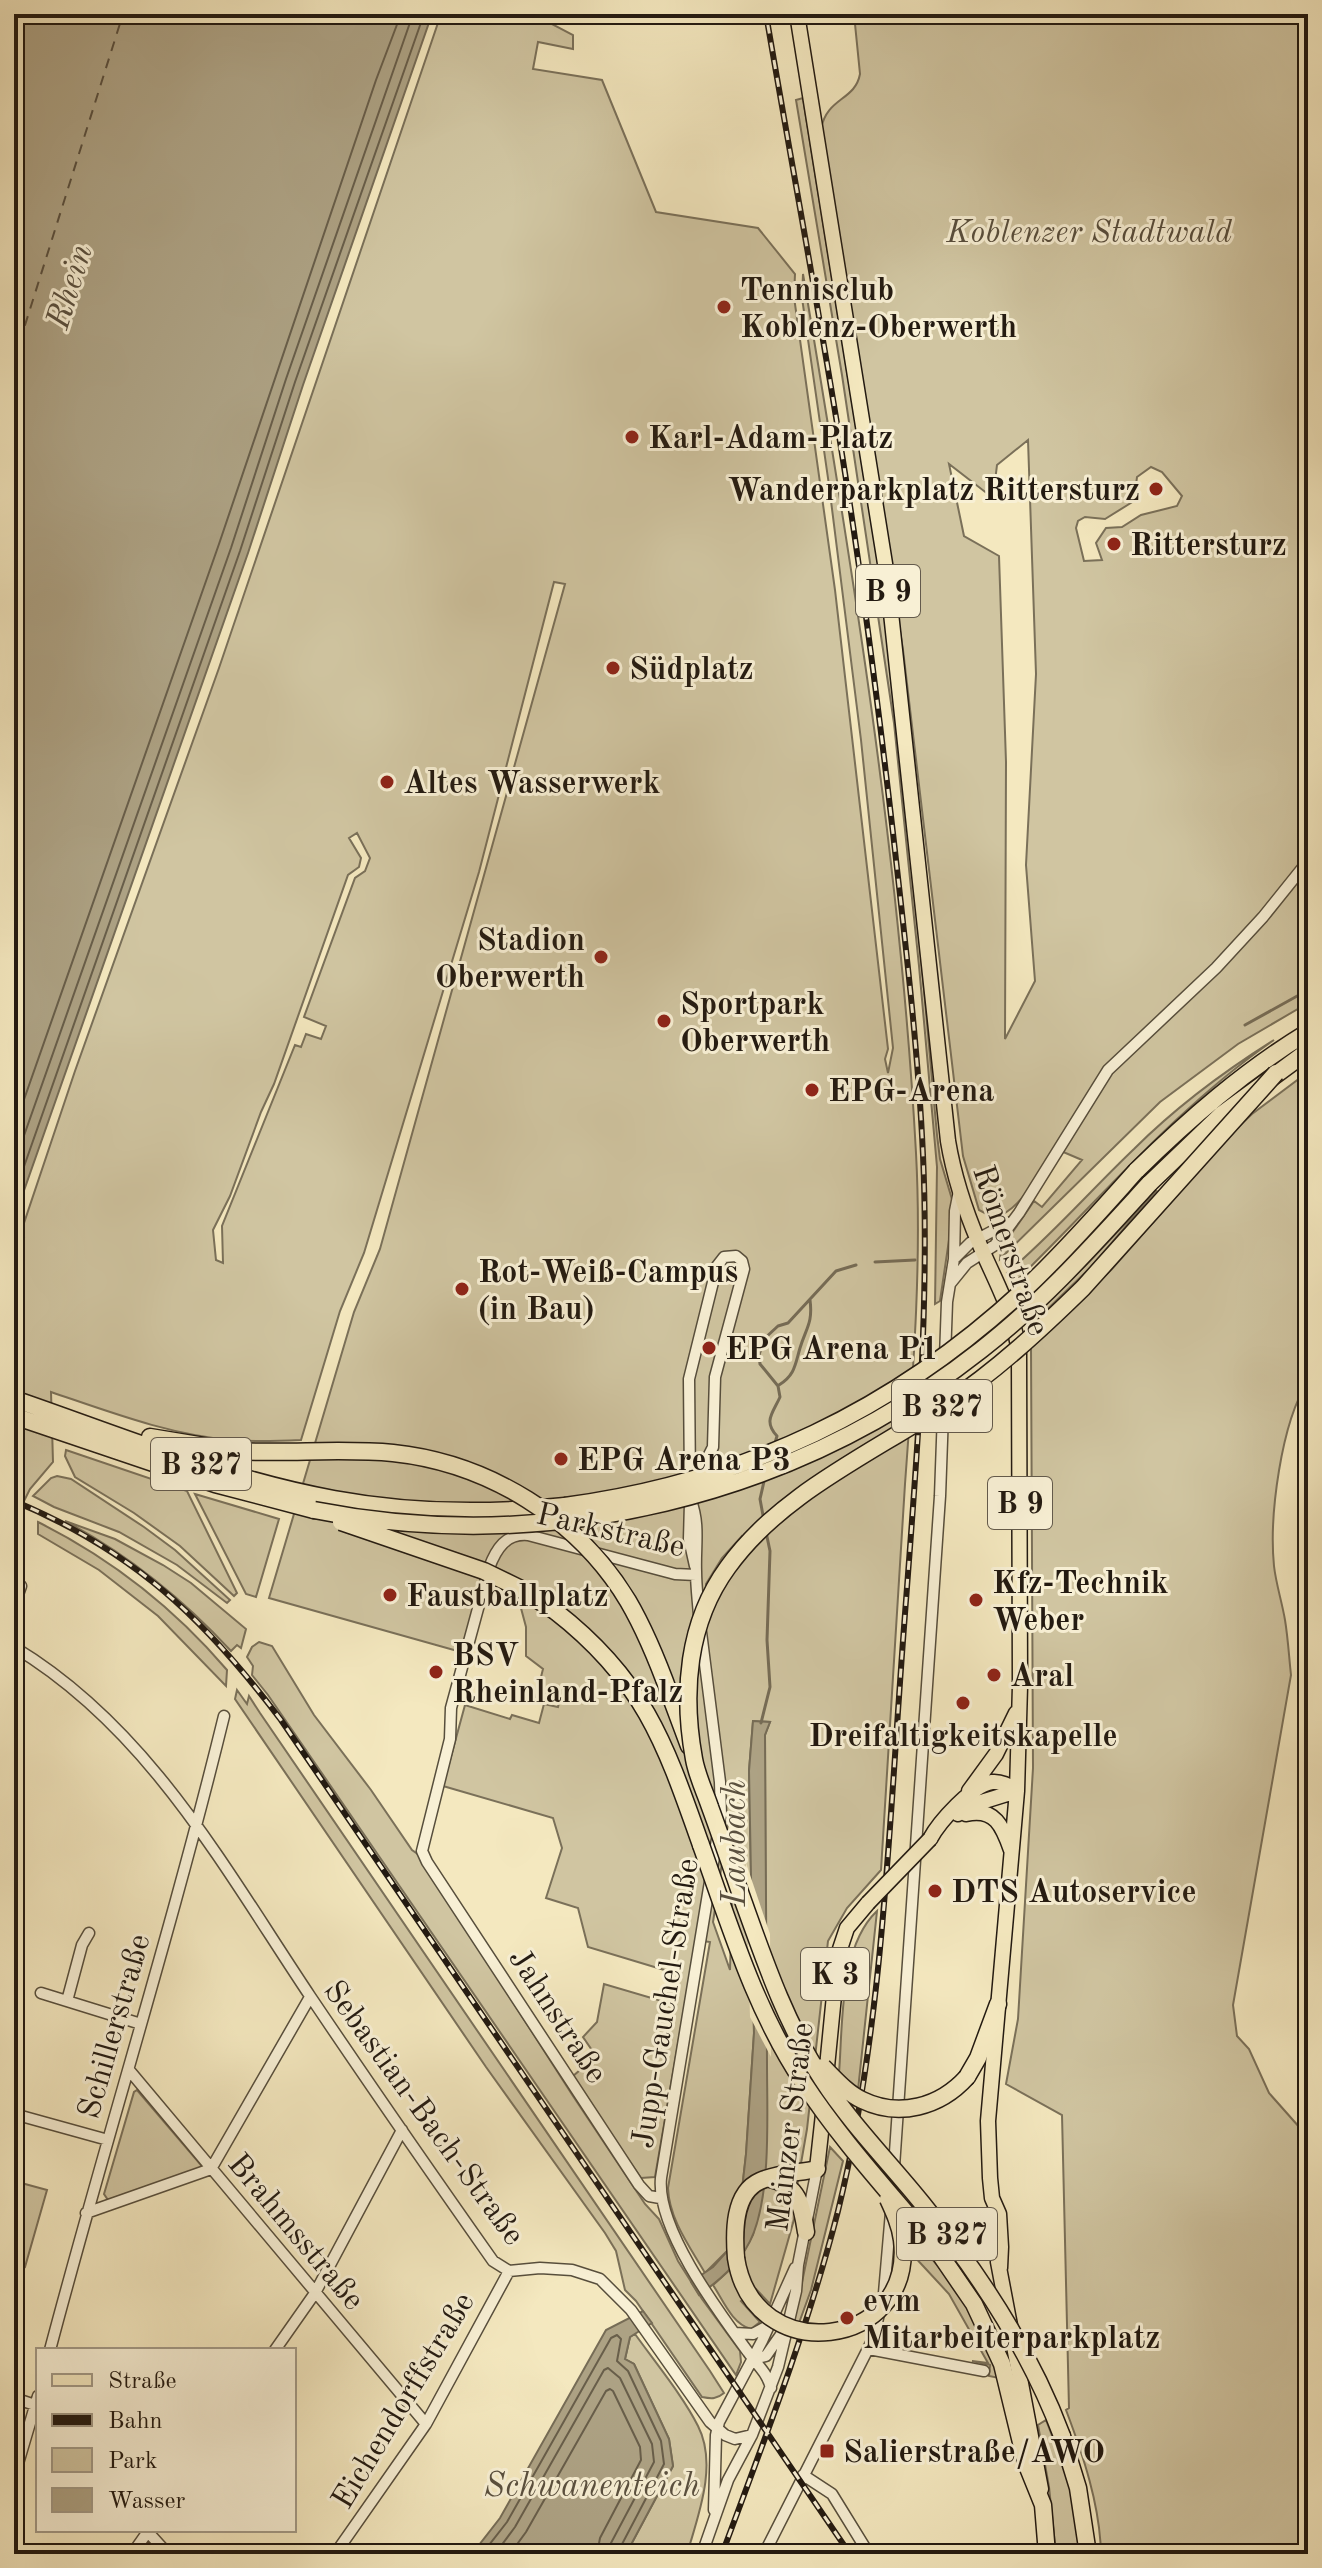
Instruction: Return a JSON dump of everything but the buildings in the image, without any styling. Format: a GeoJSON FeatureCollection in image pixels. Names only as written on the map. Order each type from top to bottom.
{"type":"FeatureCollection","features":[{"type":"Feature","properties":{"kind":"highway","name":"B 327"},"geometry":{"type":"LineString","coordinates":[[14,1399],[241,1476],[318,1496],[375,1505],[451,1511],[536,1509],[626,1497],[684,1483],[755,1460],[809,1438],[868,1407],[934,1365],[1030,1285],[1136,1171],[1198,1113],[1253,1067],[1308,1032]]}},
{"type":"Feature","properties":{"kind":"highway","name":"B 327"},"geometry":{"type":"LineString","coordinates":[[14,1416],[215,1484],[314,1510],[369,1520],[437,1526],[564,1522],[640,1510],[695,1496],[809,1455],[905,1404],[984,1348],[1069,1270],[1187,1145],[1221,1115],[1308,1051]]}},
{"type":"Feature","properties":{"kind":"highway","name":"B 327"},"geometry":{"type":"LineString","coordinates":[[694,1762],[689,1693],[694,1639],[715,1587],[746,1545],[800,1498],[951,1401],[1051,1319],[1083,1288],[1276,1073]]}},
{"type":"Feature","properties":{"kind":"highway","name":"B 327"},"geometry":{"type":"LineString","coordinates":[[14,1399],[47,1403],[155,1438],[216,1449],[265,1453],[372,1452],[413,1456],[456,1466],[513,1490],[570,1532],[593,1554],[616,1582],[649,1641],[769,1975],[805,2049],[839,2103],[924,2206],[986,2289],[1022,2348],[1062,2436],[1078,2488],[1088,2554]]}},
{"type":"Feature","properties":{"kind":"highway","name":"B 327"},"geometry":{"type":"LineString","coordinates":[[314,1510],[366,1532],[458,1561],[512,1584],[571,1624],[614,1666],[647,1712],[661,1738],[746,1969],[777,2037],[803,2082],[937,2250],[974,2304],[995,2346],[1011,2394],[1026,2463],[1043,2505]]}},
{"type":"Feature","properties":{"kind":"highway"},"geometry":{"type":"LineString","coordinates":[[805,2049],[852,2094],[883,2107],[906,2109],[930,2104],[951,2093],[967,2077],[978,2058],[998,2004]]}},
{"type":"Feature","properties":{"kind":"highway"},"geometry":{"type":"LineString","coordinates":[[817,2169],[769,2179],[752,2186],[739,2210],[735,2243],[740,2274],[749,2295],[768,2316],[790,2329],[812,2334],[837,2332],[860,2324],[880,2308],[893,2289],[902,2264],[902,2240],[883,2186]]}},
{"type":"Feature","properties":{"kind":"highway"},"geometry":{"type":"LineString","coordinates":[[769,2179],[783,2182],[796,2192],[806,2232]]}},
{"type":"Feature","properties":{"kind":"highway"},"geometry":{"type":"LineString","coordinates":[[1043,2505],[1047,2554]]}},
{"type":"Feature","properties":{"kind":"main road","name":"Römerstraße"},"geometry":{"type":"LineString","coordinates":[[797,14],[887,576],[948,1141],[959,1190],[1013,1324],[1019,1354],[1017,1791],[988,2121],[992,2198],[999,2214],[1000,2268],[1043,2505]]}},
{"type":"Feature","properties":{"kind":"main road","name":"K 3"},"geometry":{"type":"LineString","coordinates":[[966,1798],[996,1754],[1019,1705]]}},
{"type":"Feature","properties":{"kind":"main road","name":"Mainzer Straße"},"geometry":{"type":"LineString","coordinates":[[930,1839],[936,1829],[980,1787],[992,1782],[1003,1783],[1017,1791]]}},
{"type":"Feature","properties":{"kind":"main road","name":"Mainzer Straße"},"geometry":{"type":"LineString","coordinates":[[817,2169],[838,1955],[847,1928],[930,1839],[955,1817],[975,1804],[1017,1791]]}},
{"type":"Feature","properties":{"kind":"main road"},"geometry":{"type":"LineString","coordinates":[[955,1817],[976,1811],[992,1815],[1002,1827],[1012,1854]]}},
{"type":"Feature","properties":{"kind":"street"},"geometry":{"type":"LineString","coordinates":[[954,1259],[961,1250],[997,1242],[1108,1070],[1216,968],[1308,861]]}},
{"type":"Feature","properties":{"kind":"street"},"geometry":{"type":"LineString","coordinates":[[764,2554],[869,2349],[883,2301],[940,1496],[950,1284],[959,1190]]}},
{"type":"Feature","properties":{"kind":"street"},"geometry":{"type":"LineString","coordinates":[[950,1284],[980,1246]]}},
{"type":"Feature","properties":{"kind":"street","name":"Jupp-Gauchel-Straße"},"geometry":{"type":"LineString","coordinates":[[690,1473],[708,1457],[715,1441],[715,1377],[744,1269],[742,1261],[736,1256],[724,1257],[717,1266],[689,1374],[689,1539],[696,1571],[721,1815],[660,2198],[671,2229],[696,2273],[764,2371],[771,2388]]}},
{"type":"Feature","properties":{"kind":"street","name":"Parkstraße"},"geometry":{"type":"LineString","coordinates":[[422,1851],[450,1739],[451,1708],[489,1568],[499,1547],[510,1537],[528,1535],[675,1574],[696,1571]]}},
{"type":"Feature","properties":{"kind":"street"},"geometry":{"type":"LineString","coordinates":[[14,1606],[21,1586]]}},
{"type":"Feature","properties":{"kind":"street","name":"Sebastian-Bach-Straße"},"geometry":{"type":"LineString","coordinates":[[14,1647],[76,1691],[110,1722],[140,1753],[197,1826],[310,1997],[493,2261],[509,2271],[540,2268],[572,2270],[600,2279],[631,2310],[686,2391],[717,2430]]}},
{"type":"Feature","properties":{"kind":"street","name":"Schillerstraße"},"geometry":{"type":"LineString","coordinates":[[51,2348],[197,1826],[224,1716]]}},
{"type":"Feature","properties":{"kind":"street","name":"Jahnstraße"},"geometry":{"type":"LineString","coordinates":[[422,1851],[639,2185],[649,2196],[660,2198]]}},
{"type":"Feature","properties":{"kind":"street"},"geometry":{"type":"LineString","coordinates":[[67,2001],[82,1945],[89,1933]]}},
{"type":"Feature","properties":{"kind":"street"},"geometry":{"type":"LineString","coordinates":[[41,1993],[141,2024]]}},
{"type":"Feature","properties":{"kind":"street"},"geometry":{"type":"LineString","coordinates":[[86,2213],[211,2169],[310,1997]]}},
{"type":"Feature","properties":{"kind":"street","name":"Brahmsstraße"},"geometry":{"type":"LineString","coordinates":[[129,2070],[426,2424]]}},
{"type":"Feature","properties":{"kind":"street"},"geometry":{"type":"LineString","coordinates":[[14,2114],[108,2140]]}},
{"type":"Feature","properties":{"kind":"street"},"geometry":{"type":"LineString","coordinates":[[276,2348],[315,2293],[402,2130]]}},
{"type":"Feature","properties":{"kind":"street","name":"Mainzer Straße"},"geometry":{"type":"LineString","coordinates":[[702,2554],[733,2469],[752,2435],[771,2388],[796,2291],[798,2265],[817,2169]]}},
{"type":"Feature","properties":{"kind":"street","name":"Mainzer Straße"},"geometry":{"type":"LineString","coordinates":[[712,2528],[717,2430],[725,2408],[753,2359],[798,2265]]}},
{"type":"Feature","properties":{"kind":"street","name":"Eichendorffstraße"},"geometry":{"type":"LineString","coordinates":[[335,2554],[426,2424],[509,2271]]}},
{"type":"Feature","properties":{"kind":"street"},"geometry":{"type":"LineString","coordinates":[[735,2333],[758,2333],[771,2323]]}},
{"type":"Feature","properties":{"kind":"street","name":"Mainzer Straße"},"geometry":{"type":"LineString","coordinates":[[753,2359],[766,2356],[788,2324]]}},
{"type":"Feature","properties":{"kind":"street"},"geometry":{"type":"LineString","coordinates":[[869,2349],[984,2371]]}},
{"type":"Feature","properties":{"kind":"street"},"geometry":{"type":"LineString","coordinates":[[686,2391],[708,2408],[725,2408]]}},
{"type":"Feature","properties":{"kind":"street"},"geometry":{"type":"LineString","coordinates":[[14,2398],[36,2402]]}},
{"type":"Feature","properties":{"kind":"street"},"geometry":{"type":"LineString","coordinates":[[14,2477],[36,2405]]}},
{"type":"Feature","properties":{"kind":"street"},"geometry":{"type":"LineString","coordinates":[[717,2430],[735,2439],[752,2435]]}},
{"type":"Feature","properties":{"kind":"street"},"geometry":{"type":"LineString","coordinates":[[803,2475],[832,2494],[869,2554]]}},
{"type":"Feature","properties":{"kind":"street"},"geometry":{"type":"LineString","coordinates":[[132,2554],[147,2532]]}},
{"type":"Feature","properties":{"kind":"street"},"geometry":{"type":"LineString","coordinates":[[149,2532],[168,2554]]}},
{"type":"Feature","properties":{"kind":"green space"},"geometry":{"type":"Polygon","coordinates":[[[441,14],[533,14],[573,35],[573,49],[538,42],[533,69],[602,80],[656,212],[758,228],[795,274],[794,297],[835,590],[888,1049],[885,1059],[888,1073],[893,1048],[861,740],[802,298],[803,274],[872,712],[909,1042],[918,1194],[917,1277],[881,1870],[847,1908],[828,1941],[807,2129],[796,2192],[797,2209],[770,2304],[756,2289],[741,2301],[760,2322],[751,2329],[733,2317],[713,2285],[738,2262],[753,2235],[761,2199],[766,2130],[765,1735],[770,1722],[753,1721],[749,1771],[754,2033],[738,2225],[732,2246],[705,2273],[676,2222],[668,2188],[710,1942],[696,1940],[655,2177],[641,2178],[572,2077],[596,2056],[583,2037],[597,2022],[604,1984],[665,2002],[671,1972],[588,1947],[578,1908],[546,1898],[562,1848],[553,1818],[443,1786],[465,1705],[510,1719],[512,1715],[539,1723],[544,1704],[558,1707],[559,1703],[536,1697],[543,1669],[526,1656],[526,1627],[518,1597],[482,1579],[461,1652],[269,1598],[354,1312],[380,1249],[565,584],[554,582],[479,872],[364,1253],[340,1311],[301,1440],[241,1441],[186,1433],[140,1422],[51,1392],[53,1462],[30,1489],[14,1521],[14,1263],[24,1238],[20,1235],[75,1071],[219,668],[441,14]],[[357,833],[349,838],[361,858],[359,867],[348,875],[274,1084],[230,1196],[213,1230],[216,1260],[223,1263],[222,1226],[295,1045],[301,1047],[306,1034],[321,1039],[326,1026],[304,1017],[355,878],[365,871],[370,858],[357,833]],[[741,1537],[722,1558],[706,1584],[708,1615],[741,1560],[741,1537]],[[729,1817],[713,1922],[730,1970],[734,1829],[729,1817]]]}},
{"type":"Feature","properties":{"kind":"green space","name":"Koblenzer Stadtwald"},"geometry":{"type":"Polygon","coordinates":[[[854,14],[1308,14],[1308,1003],[1238,1044],[1160,1102],[1000,1259],[1001,1249],[1034,1201],[1042,1207],[1082,1160],[1054,1148],[1022,1198],[1014,1207],[994,1218],[979,1210],[963,1156],[903,650],[821,129],[829,111],[853,89],[860,74],[854,14]],[[1028,440],[997,465],[993,498],[949,464],[964,536],[999,556],[1006,762],[1005,1039],[1035,981],[1026,865],[1036,674],[1028,440]],[[1151,467],[1137,477],[1134,501],[1105,519],[1085,517],[1078,521],[1076,528],[1084,561],[1102,560],[1096,543],[1106,528],[1122,527],[1141,515],[1177,506],[1182,496],[1162,472],[1151,467]]]}},
{"type":"Feature","properties":{"kind":"green space"},"geometry":{"type":"Polygon","coordinates":[[[803,98],[881,582],[907,799],[937,1135],[940,1159],[954,1206],[940,1301],[935,1304],[937,1167],[894,723],[842,375],[796,100],[803,98]]]}},
{"type":"Feature","properties":{"kind":"green space"},"geometry":{"type":"Polygon","coordinates":[[[1274,1040],[1170,1126],[1012,1285],[1007,1273],[1166,1119],[1274,1040]]]}},
{"type":"Feature","properties":{"kind":"green space"},"geometry":{"type":"Polygon","coordinates":[[[1308,1072],[1308,1381],[1284,1445],[1273,1522],[1274,1566],[1285,1620],[1291,1675],[1233,2005],[1237,2036],[1249,2049],[1269,2093],[1308,2137],[1308,2554],[1101,2554],[1094,2499],[1066,2410],[1069,2408],[1062,2115],[1006,2084],[1018,2019],[1033,1768],[1031,1347],[1111,1270],[1233,1132],[1308,1072]]]}},
{"type":"Feature","properties":{"kind":"green space"},"geometry":{"type":"Polygon","coordinates":[[[1157,1190],[1091,1267],[1030,1326],[1028,1320],[1087,1264],[1157,1190]]]}},
{"type":"Feature","properties":{"kind":"green space"},"geometry":{"type":"Polygon","coordinates":[[[66,1450],[187,1491],[237,1593],[234,1596],[180,1546],[134,1513],[75,1477],[65,1456],[66,1450]]]}},
{"type":"Feature","properties":{"kind":"green space"},"geometry":{"type":"Polygon","coordinates":[[[57,1476],[71,1479],[144,1527],[175,1550],[230,1600],[227,1603],[177,1565],[119,1532],[33,1496],[57,1476]]]}},
{"type":"Feature","properties":{"kind":"green space"},"geometry":{"type":"Polygon","coordinates":[[[195,1494],[279,1519],[256,1597],[246,1594],[195,1494]]]}},
{"type":"Feature","properties":{"kind":"green space"},"geometry":{"type":"Polygon","coordinates":[[[65,1521],[115,1539],[191,1583],[246,1629],[241,1648],[237,1645],[231,1651],[154,1579],[111,1548],[65,1521]]]}},
{"type":"Feature","properties":{"kind":"green space"},"geometry":{"type":"Polygon","coordinates":[[[38,1522],[116,1569],[186,1626],[227,1670],[226,1686],[158,1616],[99,1570],[38,1534],[38,1522]]]}},
{"type":"Feature","properties":{"kind":"green space"},"geometry":{"type":"Polygon","coordinates":[[[259,1642],[272,1646],[314,1715],[412,1850],[419,1855],[573,2096],[645,2204],[659,2219],[678,2261],[740,2351],[741,2362],[736,2375],[252,1675],[253,1666],[247,1657],[259,1642]]]}},
{"type":"Feature","properties":{"kind":"green space"},"geometry":{"type":"Polygon","coordinates":[[[237,1690],[247,1704],[249,1696],[724,2393],[714,2398],[702,2397],[636,2301],[625,2290],[616,2251],[605,2233],[486,2067],[235,1699],[237,1690]]]}},
{"type":"Feature","properties":{"kind":"green space"},"geometry":{"type":"Polygon","coordinates":[[[877,1911],[858,2090],[839,2073],[845,1987],[856,1944],[877,1911]]]}},
{"type":"Feature","properties":{"kind":"green space"},"geometry":{"type":"Polygon","coordinates":[[[137,2090],[201,2165],[200,2168],[108,2200],[104,2194],[137,2090]]]}},
{"type":"Feature","properties":{"kind":"green space"},"geometry":{"type":"Polygon","coordinates":[[[830,2147],[843,2161],[811,2290],[799,2323],[794,2321],[830,2147]]]}},
{"type":"Feature","properties":{"kind":"green space"},"geometry":{"type":"Polygon","coordinates":[[[14,2181],[47,2190],[25,2267],[14,2264],[14,2181]]]}},
{"type":"Feature","properties":{"kind":"green space"},"geometry":{"type":"Polygon","coordinates":[[[911,2238],[949,2279],[976,2321],[999,2378],[989,2376],[990,2365],[972,2361],[988,2363],[949,2294],[912,2254],[911,2238]]]}},
{"type":"Feature","properties":{"kind":"green space"},"geometry":{"type":"Polygon","coordinates":[[[635,2334],[685,2403],[704,2441],[704,2490],[687,2554],[626,2554],[673,2466],[669,2439],[634,2364],[625,2359],[630,2337],[635,2334]]]}},
{"type":"Feature","properties":{"kind":"green space"},"geometry":{"type":"Polygon","coordinates":[[[1046,2420],[1053,2438],[1056,2438],[1074,2499],[1081,2554],[1056,2554],[1038,2425],[1046,2420]]]}},
{"type":"Feature","properties":{"kind":"water","name":"Rhein"},"geometry":{"type":"Polygon","coordinates":[[[14,14],[432,14],[248,553],[14,1219],[14,14]]]}},
{"type":"Feature","properties":{"kind":"water"},"geometry":{"type":"Polygon","coordinates":[[[753,1721],[770,1722],[765,1735],[766,2172],[759,2214],[750,2242],[732,2267],[699,2295],[691,2282],[713,2267],[731,2247],[738,2225],[746,2154],[754,2033],[749,1771],[753,1721]]]}},
{"type":"Feature","properties":{"kind":"water","name":"Schwanenteich"},"geometry":{"type":"Polygon","coordinates":[[[643,2311],[652,2323],[630,2337],[625,2359],[634,2364],[669,2439],[673,2466],[626,2554],[472,2554],[500,2518],[606,2330],[643,2311]]]}},
{"type":"Feature","properties":{"kind":"pier"},"geometry":{"type":"Polygon","coordinates":[[[746,1863],[770,1934],[771,2057],[750,2017],[746,1863]]]}},
{"type":"Feature","properties":{"kind":"waterway","name":"Laubach"},"geometry":{"type":"LineString","coordinates":[[1245,1025],[1308,990]]}},
{"type":"Feature","properties":{"kind":"waterway","name":"Laubach"},"geometry":{"type":"LineString","coordinates":[[875,1262],[915,1260]]}},
{"type":"Feature","properties":{"kind":"waterway","name":"Laubach"},"geometry":{"type":"LineString","coordinates":[[775,1443],[777,1436],[770,1421],[780,1397],[778,1386],[760,1364],[759,1355],[764,1339],[778,1326],[788,1323],[836,1271],[856,1265]]}},
{"type":"Feature","properties":{"kind":"waterway","name":"Laubach"},"geometry":{"type":"LineString","coordinates":[[779,1385],[795,1365],[810,1320],[810,1300]]}},
{"type":"Feature","properties":{"kind":"waterway","name":"Laubach"},"geometry":{"type":"LineString","coordinates":[[764,1521],[760,1499],[765,1477]]}},
{"type":"Feature","properties":{"kind":"waterway","name":"Laubach"},"geometry":{"type":"LineString","coordinates":[[761,1723],[770,1687],[767,1640],[770,1551],[766,1532]]}},
{"type":"Feature","properties":{"kind":"ferry route"},"geometry":{"type":"LineString","coordinates":[[14,360],[123,14]]}},
{"type":"Feature","properties":{"kind":"railway"},"geometry":{"type":"LineString","coordinates":[[722,2554],[813,2298],[838,2211],[863,2084],[885,1891],[918,1426],[924,1291],[925,1223],[918,1074],[882,743],[845,473],[766,14]]}},
{"type":"Feature","properties":{"kind":"railway"},"geometry":{"type":"LineString","coordinates":[[14,1501],[96,1542],[131,1565],[194,1619],[252,1683],[281,1720],[850,2554]]}},
{"type":"Feature","properties":{"kind":"place","name":"Tennisclub Koblenz-Oberwerth"},"geometry":{"type":"Point","coordinates":[724,307]}},
{"type":"Feature","properties":{"kind":"place","name":"Karl-Adam-Platz"},"geometry":{"type":"Point","coordinates":[632,437]}},
{"type":"Feature","properties":{"kind":"place","name":"Wanderparkplatz Rittersturz"},"geometry":{"type":"Point","coordinates":[1156,489]}},
{"type":"Feature","properties":{"kind":"place","name":"Rittersturz"},"geometry":{"type":"Point","coordinates":[1114,544]}},
{"type":"Feature","properties":{"kind":"place","name":"Südplatz"},"geometry":{"type":"Point","coordinates":[613,668]}},
{"type":"Feature","properties":{"kind":"place","name":"Altes Wasserwerk"},"geometry":{"type":"Point","coordinates":[387,782]}},
{"type":"Feature","properties":{"kind":"place","name":"Stadion Oberwerth"},"geometry":{"type":"Point","coordinates":[601,957]}},
{"type":"Feature","properties":{"kind":"place","name":"Sportpark Oberwerth"},"geometry":{"type":"Point","coordinates":[664,1021]}},
{"type":"Feature","properties":{"kind":"place","name":"EPG-Arena"},"geometry":{"type":"Point","coordinates":[812,1090]}},
{"type":"Feature","properties":{"kind":"place","name":"Rot-Weiß-Campus (in Bau)"},"geometry":{"type":"Point","coordinates":[462,1289]}},
{"type":"Feature","properties":{"kind":"place","name":"EPG Arena P1"},"geometry":{"type":"Point","coordinates":[709,1348]}},
{"type":"Feature","properties":{"kind":"place","name":"EPG Arena P3"},"geometry":{"type":"Point","coordinates":[561,1459]}},
{"type":"Feature","properties":{"kind":"place","name":"Faustballplatz"},"geometry":{"type":"Point","coordinates":[390,1595]}},
{"type":"Feature","properties":{"kind":"place","name":"Kfz-Technik Weber"},"geometry":{"type":"Point","coordinates":[976,1600]}},
{"type":"Feature","properties":{"kind":"place","name":"BSV Rheinland-Pfalz"},"geometry":{"type":"Point","coordinates":[436,1672]}},
{"type":"Feature","properties":{"kind":"place","name":"Aral"},"geometry":{"type":"Point","coordinates":[994,1675]}},
{"type":"Feature","properties":{"kind":"place","name":"Dreifaltigkeitskapelle"},"geometry":{"type":"Point","coordinates":[963,1703]}},
{"type":"Feature","properties":{"kind":"place","name":"DTS Autoservice"},"geometry":{"type":"Point","coordinates":[935,1891]}},
{"type":"Feature","properties":{"kind":"place","name":"evm Mitarbeiterparkplatz"},"geometry":{"type":"Point","coordinates":[847,2318]}},
{"type":"Feature","properties":{"kind":"place","name":"Salierstraße/AWO"},"geometry":{"type":"Point","coordinates":[827,2451]}}]}
